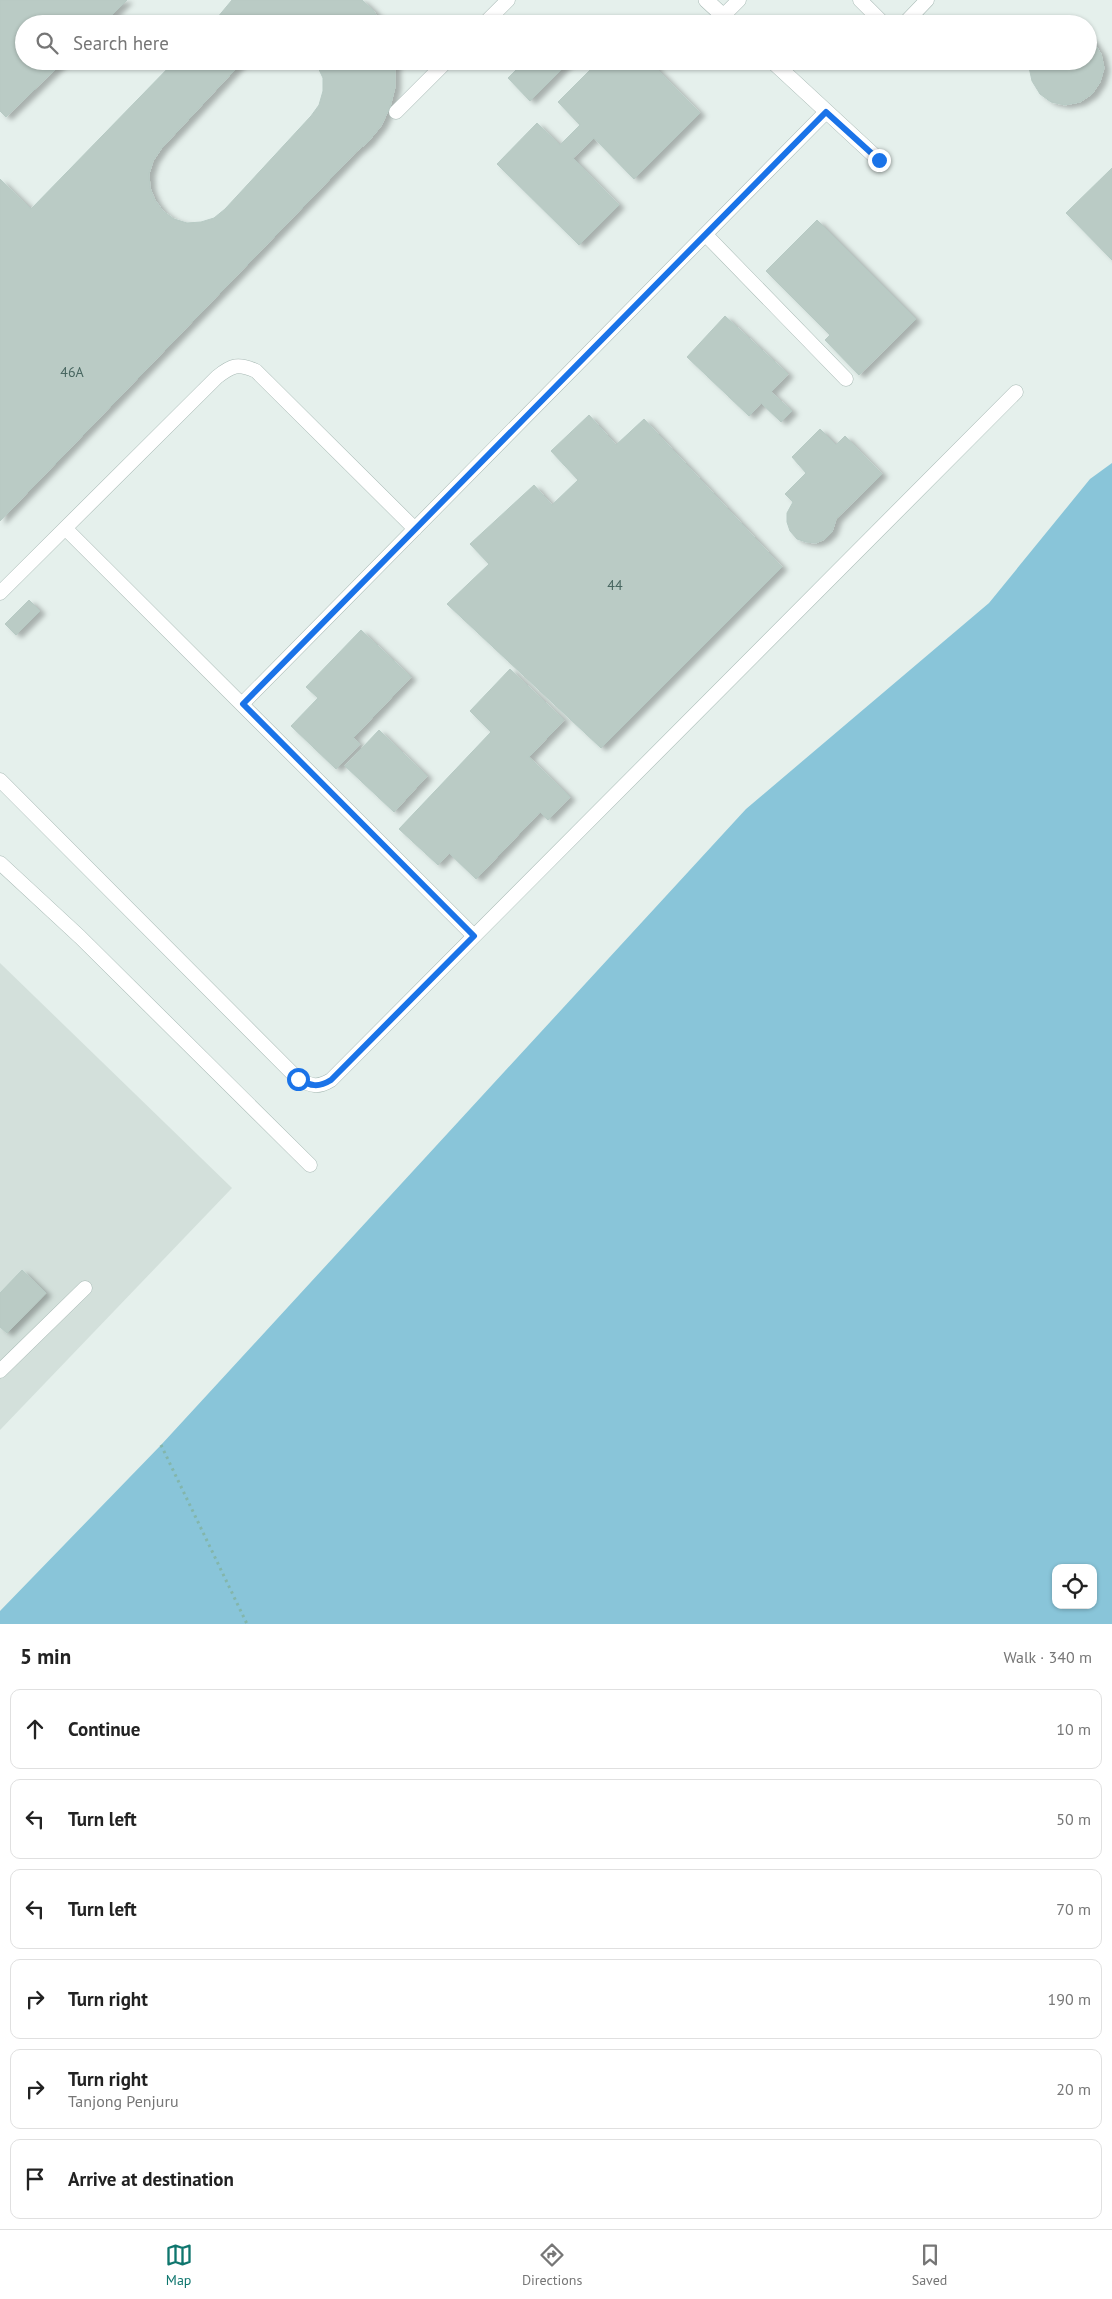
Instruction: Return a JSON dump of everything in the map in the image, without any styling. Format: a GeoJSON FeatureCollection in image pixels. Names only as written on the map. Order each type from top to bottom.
{"type":"FeatureCollection","features":[{"type":"Feature","properties":{"kind":"street"},"geometry":{"type":"LineString","coordinates":[[706,0],[722,15]]}},
{"type":"Feature","properties":{"kind":"street"},"geometry":{"type":"LineString","coordinates":[[782,70],[879,160]]}},
{"type":"Feature","properties":{"kind":"lane"},"geometry":{"type":"LineString","coordinates":[[493,15],[508,0]]}},
{"type":"Feature","properties":{"kind":"lane"},"geometry":{"type":"LineString","coordinates":[[730,15],[738,0]]}},
{"type":"Feature","properties":{"kind":"lane"},"geometry":{"type":"LineString","coordinates":[[860,0],[875,15]]}},
{"type":"Feature","properties":{"kind":"lane"},"geometry":{"type":"LineString","coordinates":[[913,15],[927,0]]}},
{"type":"Feature","properties":{"kind":"lane"},"geometry":{"type":"LineString","coordinates":[[396,112],[438,70]]}},
{"type":"Feature","properties":{"kind":"lane"},"geometry":{"type":"LineString","coordinates":[[243,704],[826,112]]}},
{"type":"Feature","properties":{"kind":"lane"},"geometry":{"type":"LineString","coordinates":[[706,235],[846,379]]}},
{"type":"Feature","properties":{"kind":"lane"},"geometry":{"type":"LineString","coordinates":[[0,593],[216,377],[229,367],[243,365],[256,371],[415,529]]}},
{"type":"Feature","properties":{"kind":"lane"},"geometry":{"type":"LineString","coordinates":[[0,780],[298,1079],[310,1086],[322,1086],[331,1080],[1016,392]]}},
{"type":"Feature","properties":{"kind":"lane"},"geometry":{"type":"LineString","coordinates":[[66,529],[474,936]]}},
{"type":"Feature","properties":{"kind":"lane"},"geometry":{"type":"LineString","coordinates":[[0,863],[80,937],[310,1165]]}},
{"type":"Feature","properties":{"kind":"lane"},"geometry":{"type":"LineString","coordinates":[[0,1371],[85,1288]]}},
{"type":"Feature","properties":{"kind":"path"},"geometry":{"type":"LineString","coordinates":[[161,1445],[246,1624]]}},
{"type":"Feature","properties":{"kind":"shaded area"},"geometry":{"type":"Polygon","coordinates":[[[0,963],[232,1188],[0,1430],[0,963]]]}},
{"type":"Feature","properties":{"kind":"water"},"geometry":{"type":"Polygon","coordinates":[[[1112,463],[1112,1624],[0,1624],[0,1611],[161,1445],[746,809],[989,603],[1090,479],[1112,463]]]}},
{"type":"Feature","properties":{"kind":"building"},"geometry":{"type":"Polygon","coordinates":[[[0,0],[127,0],[112,15],[15,15],[15,70],[55,70],[6,117],[0,111],[0,0]]]}},
{"type":"Feature","properties":{"kind":"building"},"geometry":{"type":"Polygon","coordinates":[[[232,0],[362,0],[376,15],[220,15],[232,0]]]}},
{"type":"Feature","properties":{"kind":"building"},"geometry":{"type":"Polygon","coordinates":[[[1097,48],[1101,54],[1104,68],[1100,82],[1092,94],[1080,102],[1065,105],[1051,102],[1040,94],[1032,81],[1030,70],[1097,70],[1097,48]]]}},
{"type":"Feature","properties":{"kind":"building"},"geometry":{"type":"Polygon","coordinates":[[[166,70],[235,70],[161,149],[153,161],[149,174],[150,188],[155,200],[163,211],[174,219],[187,223],[201,222],[214,218],[225,209],[311,116],[319,105],[323,91],[323,78],[319,70],[395,70],[395,87],[390,107],[381,126],[368,142],[357,151],[0,521],[0,179],[31,209],[166,70]]]}},
{"type":"Feature","properties":{"kind":"building"},"geometry":{"type":"Polygon","coordinates":[[[516,70],[561,70],[530,101],[508,78],[516,70]]]}},
{"type":"Feature","properties":{"kind":"building"},"geometry":{"type":"Polygon","coordinates":[[[590,70],[658,70],[700,113],[634,179],[594,138],[573,158],[619,205],[579,245],[497,164],[537,123],[560,145],[580,125],[558,102],[590,70]]]}},
{"type":"Feature","properties":{"kind":"building"},"geometry":{"type":"Polygon","coordinates":[[[1112,168],[1112,260],[1066,213],[1112,168]]]}},
{"type":"Feature","properties":{"kind":"building"},"geometry":{"type":"Polygon","coordinates":[[[817,220],[916,319],[859,375],[825,340],[830,335],[766,271],[817,220]]]}},
{"type":"Feature","properties":{"kind":"building"},"geometry":{"type":"Polygon","coordinates":[[[725,316],[788,374],[771,392],[792,411],[781,422],[761,403],[749,416],[687,357],[725,316]]]}},
{"type":"Feature","properties":{"kind":"building"},"geometry":{"type":"Polygon","coordinates":[[[589,415],[616,445],[644,419],[782,567],[601,748],[447,604],[489,564],[470,544],[534,485],[552,505],[578,480],[551,451],[589,415]]]}},
{"type":"Feature","properties":{"kind":"building"},"geometry":{"type":"Polygon","coordinates":[[[820,429],[836,445],[845,436],[882,474],[836,519],[832,532],[825,539],[816,543],[797,539],[790,531],[787,513],[793,502],[785,494],[806,473],[792,457],[820,429]]]}},
{"type":"Feature","properties":{"kind":"building"},"geometry":{"type":"Polygon","coordinates":[[[29,600],[40,611],[16,635],[5,624],[29,600]]]}},
{"type":"Feature","properties":{"kind":"building"},"geometry":{"type":"Polygon","coordinates":[[[361,630],[411,677],[353,738],[360,744],[336,769],[291,726],[318,698],[306,687],[361,630]]]}},
{"type":"Feature","properties":{"kind":"building"},"geometry":{"type":"Polygon","coordinates":[[[510,669],[564,720],[529,757],[570,797],[548,820],[540,812],[476,879],[449,853],[438,865],[399,829],[491,732],[470,711],[510,669]]]}},
{"type":"Feature","properties":{"kind":"building"},"geometry":{"type":"Polygon","coordinates":[[[379,730],[427,776],[394,812],[345,766],[379,730]]]}},
{"type":"Feature","properties":{"kind":"building"},"geometry":{"type":"Polygon","coordinates":[[[22,1270],[46,1293],[7,1333],[0,1327],[0,1293],[22,1270]]]}},
{"type":"Feature","properties":{"kind":"route"},"geometry":{"type":"LineString","coordinates":[[298,1079],[310,1086],[322,1086],[331,1080],[474,936],[243,704],[826,112],[879,160]]}}]}
